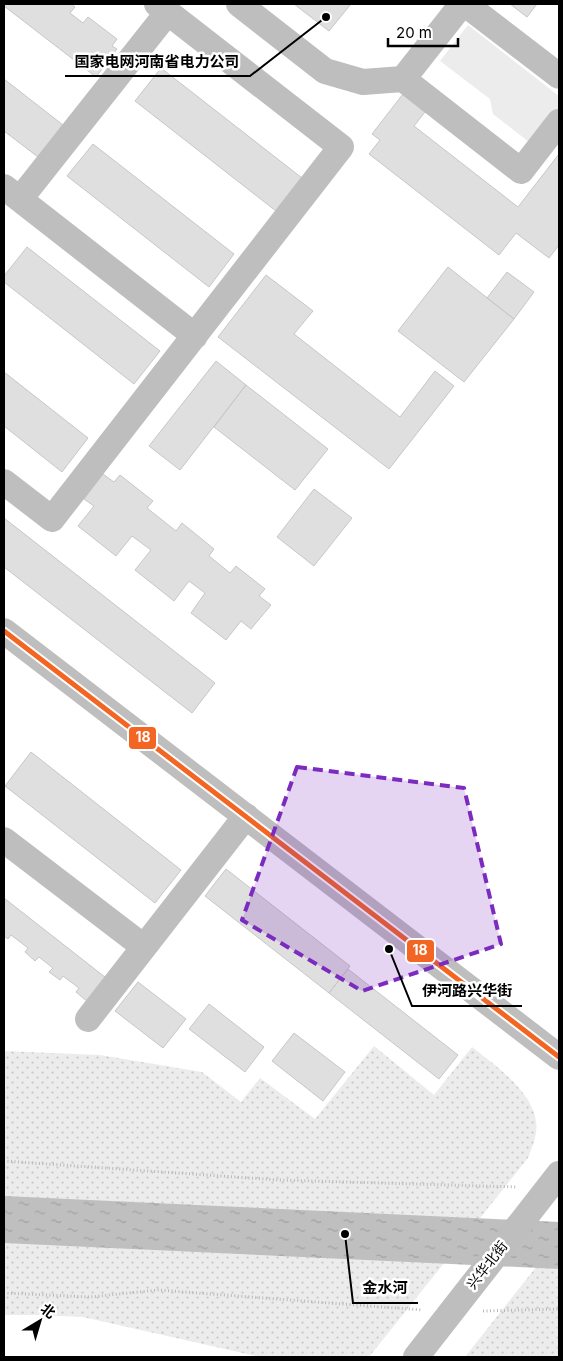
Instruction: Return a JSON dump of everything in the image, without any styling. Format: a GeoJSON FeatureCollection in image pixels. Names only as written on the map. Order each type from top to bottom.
{"type":"FeatureCollection","features":[{"type":"Feature","properties":{"kind":"street"},"geometry":{"type":"LineString","coordinates":[[239,4],[325,71],[363,82],[403,79],[521,171],[559,122]]}},
{"type":"Feature","properties":{"kind":"street"},"geometry":{"type":"LineString","coordinates":[[403,79],[464,4],[559,76]]}},
{"type":"Feature","properties":{"kind":"street"},"geometry":{"type":"LineString","coordinates":[[4,482],[52,519],[195,336],[341,147],[162,8],[12,193],[195,336]]}},
{"type":"Feature","properties":{"kind":"street"},"geometry":{"type":"LineString","coordinates":[[4,631],[559,1057]]}},
{"type":"Feature","properties":{"kind":"street"},"geometry":{"type":"LineString","coordinates":[[88,1019],[246,816]]}},
{"type":"Feature","properties":{"kind":"street"},"geometry":{"type":"LineString","coordinates":[[4,840],[144,947]]}},
{"type":"Feature","properties":{"kind":"street","name":"兴华北街"},"geometry":{"type":"LineString","coordinates":[[416,1357],[549,1187]]}},
{"type":"Feature","properties":{"kind":"path"},"geometry":{"type":"LineString","coordinates":[[4,1161],[279,1180],[549,1187]]}},
{"type":"Feature","properties":{"kind":"path"},"geometry":{"type":"LineString","coordinates":[[4,1293],[90,1298],[158,1290],[559,1309]]}},
{"type":"Feature","properties":{"kind":"highlighted area"},"geometry":{"type":"Polygon","coordinates":[[[297,767],[464,788],[501,944],[362,991],[242,920],[297,767]]]}},
{"type":"Feature","properties":{"kind":"shaded area"},"geometry":{"type":"Polygon","coordinates":[[[468,25],[559,96],[559,111],[533,145],[493,114],[490,99],[440,61],[468,25]]]}},
{"type":"Feature","properties":{"kind":"shaded area"},"geometry":{"type":"Polygon","coordinates":[[[374,1046],[434,1095],[472,1047],[504,1073],[524,1095],[536,1119],[536,1132],[528,1158],[369,1357],[260,1357],[83,1317],[4,1315],[4,1051],[100,1055],[202,1072],[241,1102],[260,1078],[315,1119],[374,1046]]]}},
{"type":"Feature","properties":{"kind":"shaded area"},"geometry":{"type":"Polygon","coordinates":[[[559,1238],[559,1357],[465,1357],[559,1238]]]}},
{"type":"Feature","properties":{"kind":"water"},"geometry":{"type":"Polygon","coordinates":[[[4,1196],[559,1222],[559,1269],[4,1243],[4,1196]]]}},
{"type":"Feature","properties":{"kind":"building"},"geometry":{"type":"Polygon","coordinates":[[[4,4],[71,4],[75,7],[70,13],[83,23],[88,17],[117,39],[112,46],[117,49],[96,77],[4,6],[4,4]]]}},
{"type":"Feature","properties":{"kind":"building"},"geometry":{"type":"Polygon","coordinates":[[[294,4],[351,4],[329,31],[294,4]]]}},
{"type":"Feature","properties":{"kind":"building"},"geometry":{"type":"Polygon","coordinates":[[[510,4],[537,4],[527,17],[510,4]]]}},
{"type":"Feature","properties":{"kind":"building"},"geometry":{"type":"Polygon","coordinates":[[[161,68],[302,178],[276,211],[135,101],[161,68]]]}},
{"type":"Feature","properties":{"kind":"building"},"geometry":{"type":"Polygon","coordinates":[[[4,79],[63,125],[38,157],[4,131],[4,79]]]}},
{"type":"Feature","properties":{"kind":"building"},"geometry":{"type":"Polygon","coordinates":[[[403,94],[425,112],[414,126],[518,207],[559,154],[559,245],[549,258],[516,233],[499,255],[369,154],[380,140],[372,134],[403,94]]]}},
{"type":"Feature","properties":{"kind":"building"},"geometry":{"type":"Polygon","coordinates":[[[93,144],[234,254],[209,287],[67,176],[93,144]]]}},
{"type":"Feature","properties":{"kind":"building"},"geometry":{"type":"Polygon","coordinates":[[[27,247],[160,351],[134,384],[4,282],[4,276],[27,247]]]}},
{"type":"Feature","properties":{"kind":"building"},"geometry":{"type":"Polygon","coordinates":[[[448,267],[514,319],[464,382],[398,331],[448,267]]]}},
{"type":"Feature","properties":{"kind":"building"},"geometry":{"type":"Polygon","coordinates":[[[507,272],[534,292],[514,319],[487,298],[507,272]]]}},
{"type":"Feature","properties":{"kind":"building"},"geometry":{"type":"Polygon","coordinates":[[[266,275],[313,311],[294,334],[400,417],[435,371],[454,386],[389,469],[218,337],[266,275]]]}},
{"type":"Feature","properties":{"kind":"building"},"geometry":{"type":"Polygon","coordinates":[[[216,361],[246,385],[180,470],[149,446],[216,361]]]}},
{"type":"Feature","properties":{"kind":"building"},"geometry":{"type":"Polygon","coordinates":[[[4,372],[88,438],[62,472],[4,426],[4,372]]]}},
{"type":"Feature","properties":{"kind":"building"},"geometry":{"type":"Polygon","coordinates":[[[246,385],[328,449],[295,490],[214,427],[246,385]]]}},
{"type":"Feature","properties":{"kind":"building"},"geometry":{"type":"Polygon","coordinates":[[[103,474],[114,482],[120,475],[153,501],[147,508],[176,531],[182,523],[214,549],[209,556],[230,573],[236,566],[265,589],[259,596],[271,605],[251,629],[241,621],[226,640],[191,613],[205,593],[189,581],[174,601],[135,570],[151,550],[132,536],[116,556],[78,526],[94,506],[84,499],[103,474]]]}},
{"type":"Feature","properties":{"kind":"building"},"geometry":{"type":"Polygon","coordinates":[[[314,489],[352,518],[314,566],[277,537],[314,489]]]}},
{"type":"Feature","properties":{"kind":"building"},"geometry":{"type":"Polygon","coordinates":[[[4,518],[215,683],[192,713],[4,567],[4,518]]]}},
{"type":"Feature","properties":{"kind":"building"},"geometry":{"type":"Polygon","coordinates":[[[31,752],[181,870],[155,903],[5,786],[31,752]]]}},
{"type":"Feature","properties":{"kind":"building"},"geometry":{"type":"Polygon","coordinates":[[[226,869],[350,966],[329,993],[205,896],[226,869]]]}},
{"type":"Feature","properties":{"kind":"building"},"geometry":{"type":"Polygon","coordinates":[[[4,898],[110,981],[88,1002],[76,992],[79,988],[63,976],[60,980],[49,972],[53,968],[39,957],[35,961],[25,952],[28,948],[11,935],[8,939],[4,936],[4,898]]]}},
{"type":"Feature","properties":{"kind":"building"},"geometry":{"type":"Polygon","coordinates":[[[348,969],[458,1055],[439,1079],[329,993],[348,969]]]}},
{"type":"Feature","properties":{"kind":"building"},"geometry":{"type":"Polygon","coordinates":[[[138,982],[186,1019],[163,1048],[115,1011],[138,982]]]}},
{"type":"Feature","properties":{"kind":"building"},"geometry":{"type":"Polygon","coordinates":[[[209,1004],[264,1047],[245,1072],[189,1029],[209,1004]]]}},
{"type":"Feature","properties":{"kind":"building"},"geometry":{"type":"Polygon","coordinates":[[[294,1033],[345,1072],[323,1101],[272,1061],[294,1033]]]}},
{"type":"Feature","properties":{"kind":"transit line","name":"18"},"geometry":{"type":"LineString","coordinates":[[4,631],[559,1057]]}},
{"type":"Feature","properties":{"kind":"place","name":"国家电网河南省电力公司"},"geometry":{"type":"Point","coordinates":[326,17]}},
{"type":"Feature","properties":{"kind":"place","name":"伊河路兴华街"},"geometry":{"type":"Point","coordinates":[389,949]}},
{"type":"Feature","properties":{"kind":"place","name":"金水河"},"geometry":{"type":"Point","coordinates":[345,1234]}}]}
